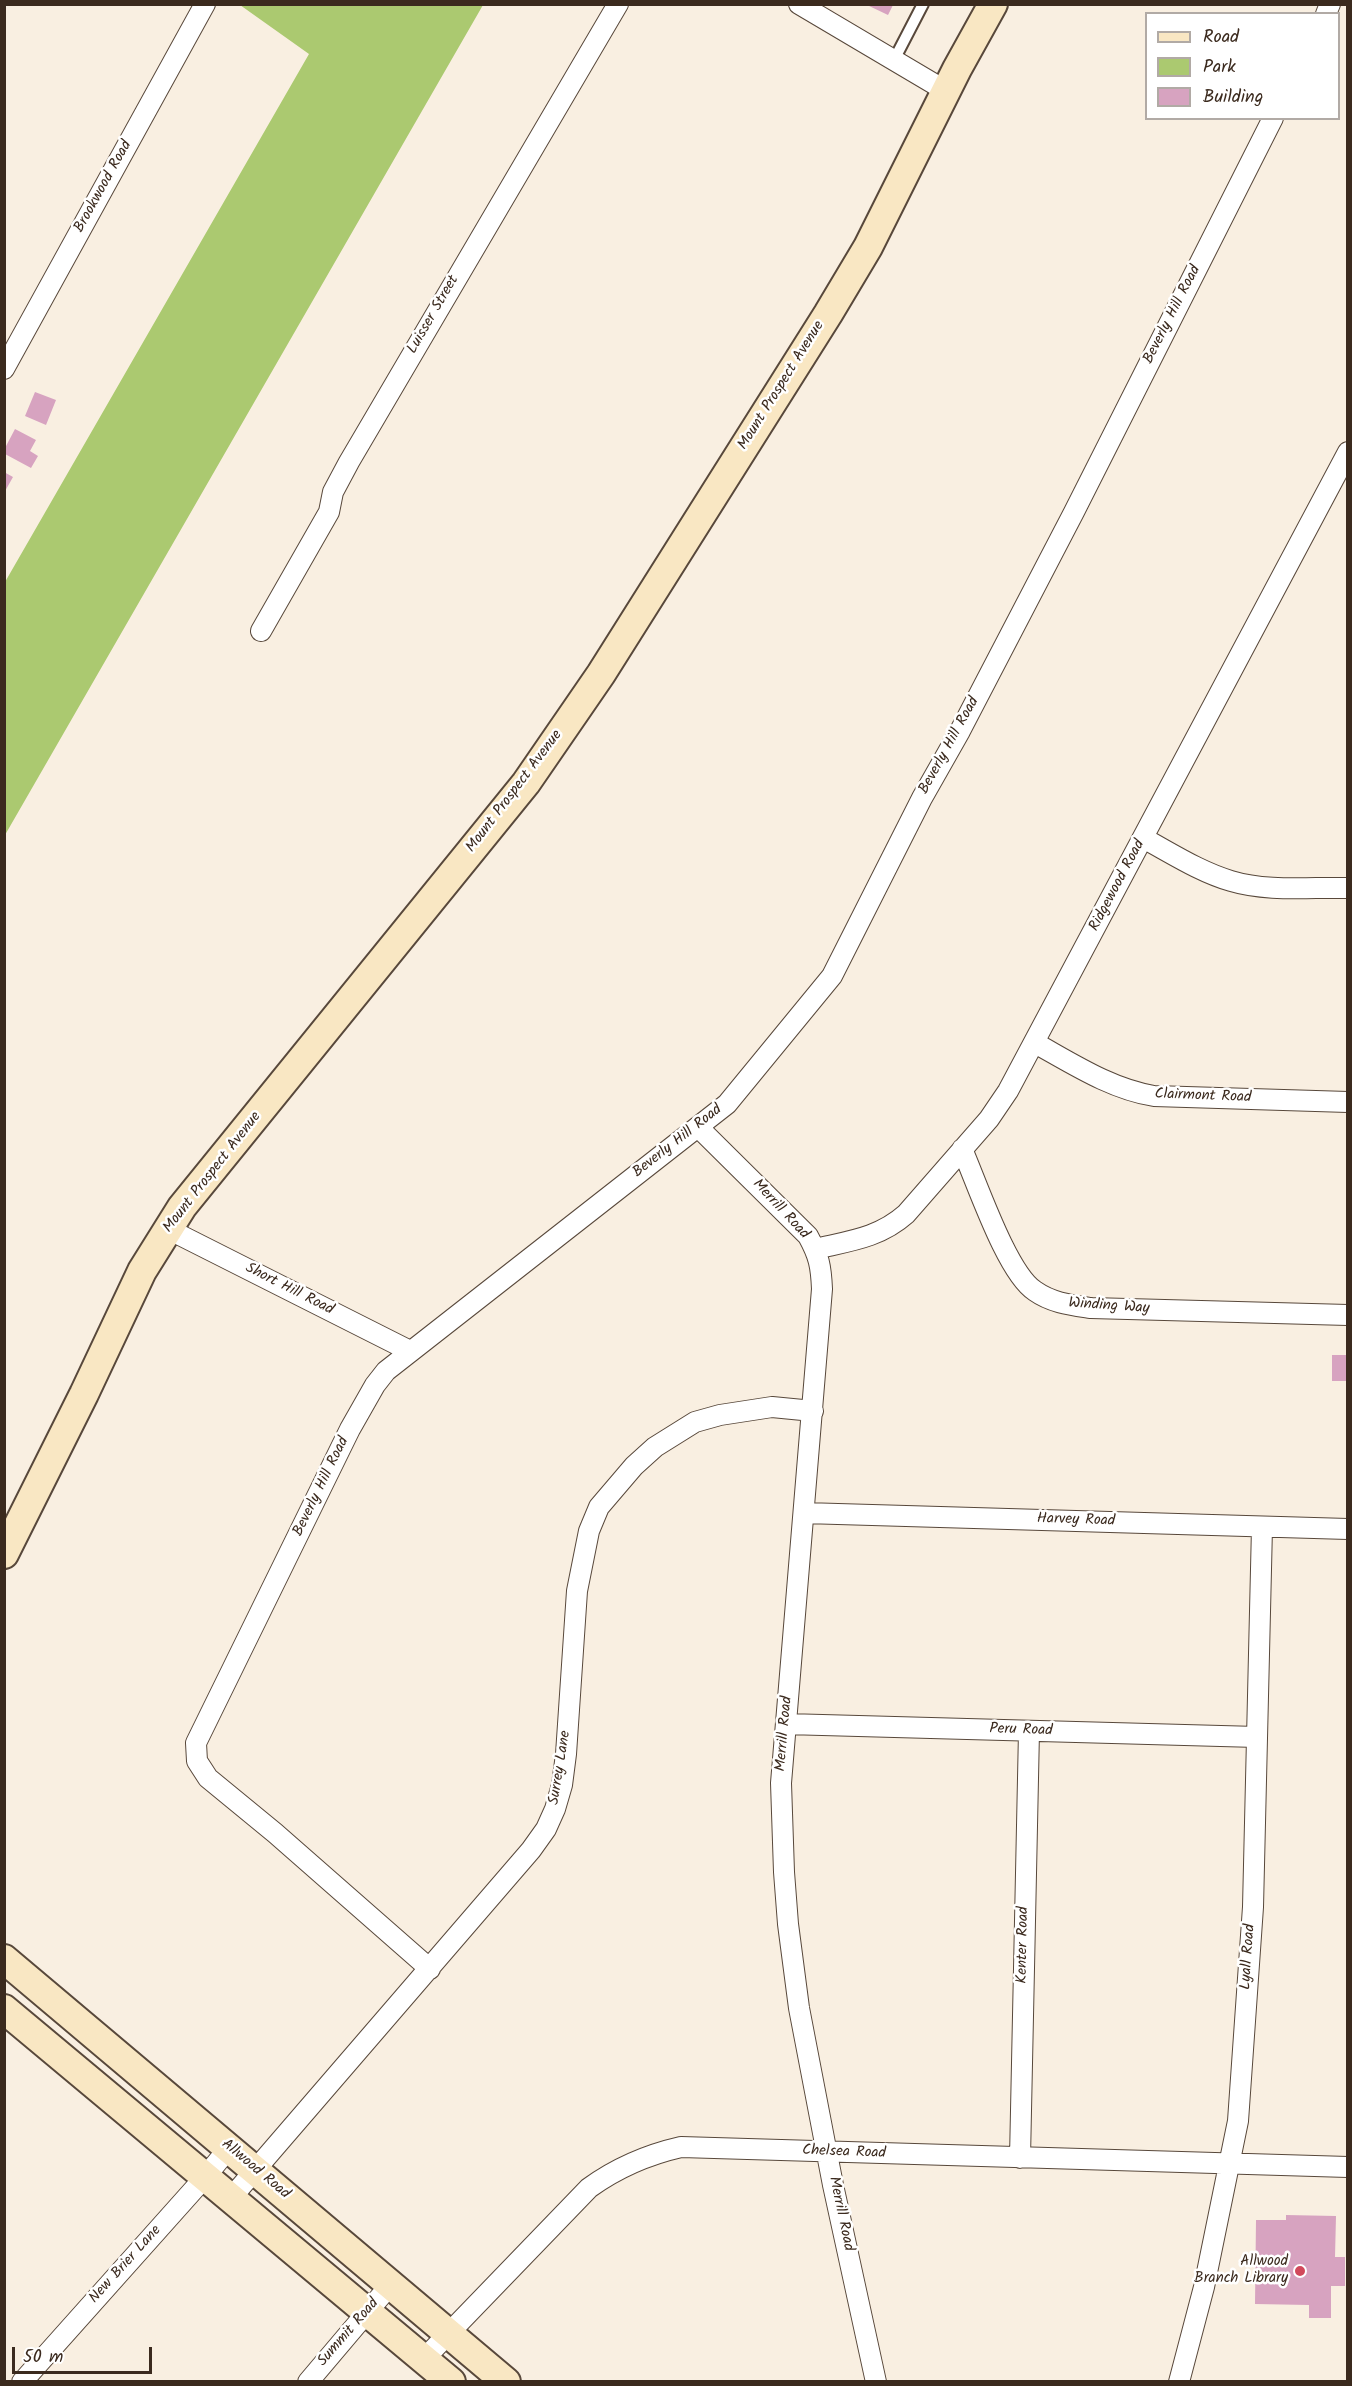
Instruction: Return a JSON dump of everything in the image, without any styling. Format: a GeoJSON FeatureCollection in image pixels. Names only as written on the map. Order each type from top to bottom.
{"type":"FeatureCollection","features":[{"type":"Feature","properties":{"kind":"street","name":"Brookwood Road"},"geometry":{"type":"LineString","coordinates":[[4,369],[205,4]]}},
{"type":"Feature","properties":{"kind":"street","name":"Luisser Street"},"geometry":{"type":"LineString","coordinates":[[261,631],[329,512],[333,492],[349,462],[618,4]]}},
{"type":"Feature","properties":{"kind":"street"},"geometry":{"type":"LineString","coordinates":[[799,4],[946,91]]}},
{"type":"Feature","properties":{"kind":"street","name":"Mount Prospect Avenue"},"geometry":{"type":"LineString","coordinates":[[4,1554],[142,1271],[182,1207],[526,783],[601,674],[845,285],[899,188],[946,91],[993,4]]}},
{"type":"Feature","properties":{"kind":"street","name":"Beverly Hill Road"},"geometry":{"type":"LineString","coordinates":[[430,1969],[275,1833],[208,1778],[197,1761],[196,1743],[350,1429],[375,1385],[386,1371],[727,1104],[832,976],[921,798],[960,730],[1079,501],[1272,120]]}},
{"type":"Feature","properties":{"kind":"street","name":"Ridgewood Road"},"geometry":{"type":"LineString","coordinates":[[815,1249],[874,1234],[892,1226],[906,1214],[989,1119],[1008,1091],[1347,452]]}},
{"type":"Feature","properties":{"kind":"street"},"geometry":{"type":"LineString","coordinates":[[1143,838],[1205,871],[1237,882],[1265,886],[1347,888]]}},
{"type":"Feature","properties":{"kind":"street","name":"Clairmont Road"},"geometry":{"type":"LineString","coordinates":[[1035,1043],[1116,1086],[1134,1093],[1154,1096],[1347,1102]]}},
{"type":"Feature","properties":{"kind":"street","name":"Merrill Road"},"geometry":{"type":"LineString","coordinates":[[698,1127],[784,1210],[808,1236],[819,1256],[822,1289],[781,1783],[788,1924],[799,2008],[876,2382]]}},
{"type":"Feature","properties":{"kind":"street","name":"Winding Way"},"geometry":{"type":"LineString","coordinates":[[962,1149],[1007,1256],[1017,1273],[1033,1290],[1052,1301],[1091,1308],[1347,1315]]}},
{"type":"Feature","properties":{"kind":"street","name":"Short Hill Road"},"geometry":{"type":"LineString","coordinates":[[168,1229],[410,1351]]}},
{"type":"Feature","properties":{"kind":"street","name":"Surrey Lane"},"geometry":{"type":"LineString","coordinates":[[231,2198],[430,1969],[531,1850],[546,1829],[555,1809],[566,1754],[578,1591],[587,1541],[598,1507],[634,1466],[655,1447],[695,1422],[720,1415],[772,1407],[813,1411]]}},
{"type":"Feature","properties":{"kind":"street","name":"Harvey Road"},"geometry":{"type":"LineString","coordinates":[[804,1513],[1347,1529]]}},
{"type":"Feature","properties":{"kind":"street","name":"Lyall Road"},"geometry":{"type":"LineString","coordinates":[[1179,2382],[1204,2287],[1238,2121],[1252,1919],[1262,1527]]}},
{"type":"Feature","properties":{"kind":"street","name":"Peru Road"},"geometry":{"type":"LineString","coordinates":[[786,1724],[1257,1737]]}},
{"type":"Feature","properties":{"kind":"street","name":"Kenter Road"},"geometry":{"type":"LineString","coordinates":[[1020,2158],[1029,1731]]}},
{"type":"Feature","properties":{"kind":"street","name":"Allwood Road"},"geometry":{"type":"LineString","coordinates":[[4,1959],[506,2382]]}},
{"type":"Feature","properties":{"kind":"street"},"geometry":{"type":"LineString","coordinates":[[4,2009],[450,2382]]}},
{"type":"Feature","properties":{"kind":"street","name":"Chelsea Road"},"geometry":{"type":"LineString","coordinates":[[424,2359],[589,2188],[632,2161],[681,2147],[1347,2167]]}},
{"type":"Feature","properties":{"kind":"street","name":"New Brier Lane"},"geometry":{"type":"LineString","coordinates":[[22,2382],[229,2148]]}},
{"type":"Feature","properties":{"kind":"street","name":"Summit Road"},"geometry":{"type":"LineString","coordinates":[[308,2382],[391,2284]]}},
{"type":"Feature","properties":{"kind":"lane"},"geometry":{"type":"LineString","coordinates":[[894,60],[922,4]]}},
{"type":"Feature","properties":{"kind":"green space"},"geometry":{"type":"Polygon","coordinates":[[[240,5],[483,5],[5,835],[5,582],[309,54],[240,5]]]}},
{"type":"Feature","properties":{"kind":"building"},"geometry":{"type":"Polygon","coordinates":[[[867,5],[893,5],[888,15],[867,5]]]}},
{"type":"Feature","properties":{"kind":"building"},"geometry":{"type":"Polygon","coordinates":[[[35,392],[56,400],[46,425],[25,416],[35,392]]]}},
{"type":"Feature","properties":{"kind":"building"},"geometry":{"type":"Polygon","coordinates":[[[15,429],[36,440],[30,451],[38,456],[31,468],[5,454],[5,448],[15,429]]]}},
{"type":"Feature","properties":{"kind":"building"},"geometry":{"type":"Polygon","coordinates":[[[4,472],[13,477],[4,493],[4,472]]]}},
{"type":"Feature","properties":{"kind":"building"},"geometry":{"type":"Polygon","coordinates":[[[1332,1355],[1348,1355],[1348,1381],[1332,1381],[1332,1355]]]}},
{"type":"Feature","properties":{"kind":"building","name":"Allwood Branch Library"},"geometry":{"type":"Polygon","coordinates":[[[1286,2215],[1336,2216],[1335,2257],[1345,2257],[1345,2286],[1331,2286],[1331,2318],[1309,2318],[1309,2305],[1255,2304],[1256,2220],[1286,2220],[1286,2215]]]}},
{"type":"Feature","properties":{"kind":"place","name":"Allwood Branch Library"},"geometry":{"type":"Point","coordinates":[1300,2271]}}]}
